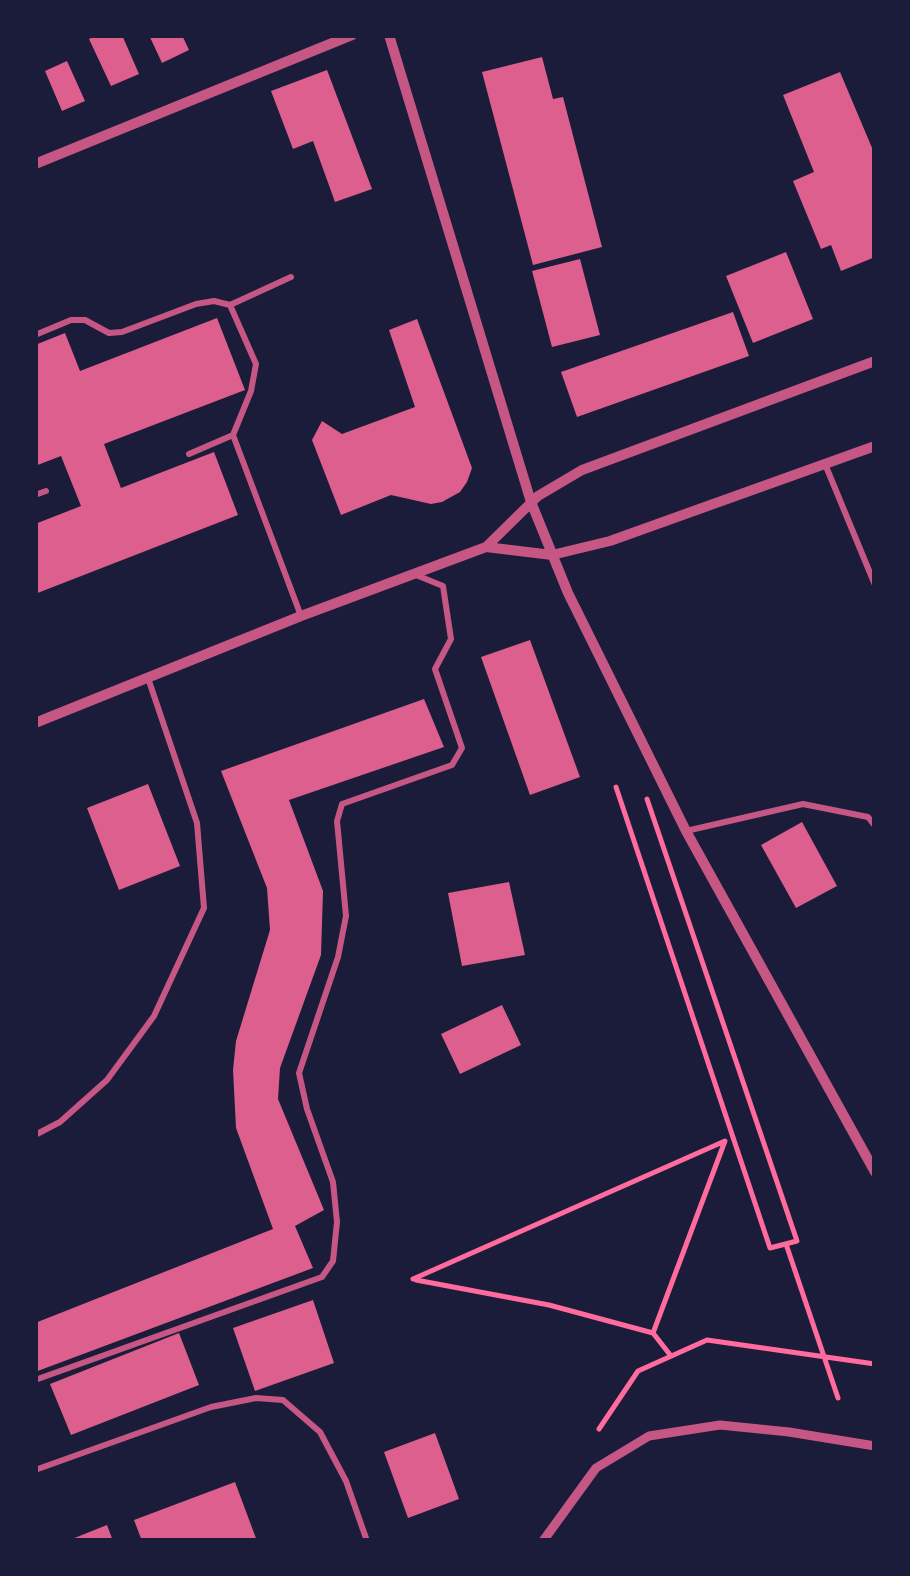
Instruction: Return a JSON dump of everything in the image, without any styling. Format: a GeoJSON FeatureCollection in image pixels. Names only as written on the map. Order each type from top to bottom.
{"type":"FeatureCollection","features":[{"type":"Feature","properties":{"kind":"street"},"geometry":{"type":"LineString","coordinates":[[35,164],[352,35]]}},
{"type":"Feature","properties":{"kind":"street"},"geometry":{"type":"LineString","coordinates":[[390,35],[530,502],[552,555],[686,831],[874,1164]]}},
{"type":"Feature","properties":{"kind":"street"},"geometry":{"type":"LineString","coordinates":[[35,723],[486,547],[530,502],[582,470],[875,361]]}},
{"type":"Feature","properties":{"kind":"street"},"geometry":{"type":"LineString","coordinates":[[486,547],[552,555],[610,541],[875,446]]}},
{"type":"Feature","properties":{"kind":"street"},"geometry":{"type":"LineString","coordinates":[[543,1541],[596,1468],[649,1436],[720,1425],[875,1446]]}},
{"type":"Feature","properties":{"kind":"lane"},"geometry":{"type":"LineString","coordinates":[[35,335],[71,320],[84,320],[109,333],[122,332],[196,304],[214,302],[230,306],[292,277]]}},
{"type":"Feature","properties":{"kind":"lane"},"geometry":{"type":"LineString","coordinates":[[230,306],[256,364],[251,391],[232,436],[301,616]]}},
{"type":"Feature","properties":{"kind":"lane"},"geometry":{"type":"LineString","coordinates":[[188,454],[232,436]]}},
{"type":"Feature","properties":{"kind":"lane"},"geometry":{"type":"LineString","coordinates":[[825,464],[875,585]]}},
{"type":"Feature","properties":{"kind":"lane"},"geometry":{"type":"LineString","coordinates":[[35,494],[46,491]]}},
{"type":"Feature","properties":{"kind":"lane"},"geometry":{"type":"LineString","coordinates":[[35,1380],[322,1278],[333,1261],[337,1222],[332,1182],[300,1072],[338,957],[346,916],[338,821],[342,804],[452,765],[462,748],[435,669],[452,639],[443,586],[414,574]]}},
{"type":"Feature","properties":{"kind":"lane"},"geometry":{"type":"LineString","coordinates":[[35,1135],[60,1122],[107,1080],[154,1016],[204,908],[197,823],[148,678]]}},
{"type":"Feature","properties":{"kind":"lane"},"geometry":{"type":"LineString","coordinates":[[686,831],[803,804],[868,817],[875,826]]}},
{"type":"Feature","properties":{"kind":"lane"},"geometry":{"type":"LineString","coordinates":[[35,1470],[211,1407],[256,1398],[283,1400],[320,1432],[346,1481],[366,1541]]}},
{"type":"Feature","properties":{"kind":"path"},"geometry":{"type":"LineString","coordinates":[[616,787],[770,1248],[797,1241],[646,796]]}},
{"type":"Feature","properties":{"kind":"path"},"geometry":{"type":"LineString","coordinates":[[653,1334],[725,1141],[413,1279],[549,1305],[653,1334],[670,1356]]}},
{"type":"Feature","properties":{"kind":"path"},"geometry":{"type":"LineString","coordinates":[[786,1244],[838,1398]]}},
{"type":"Feature","properties":{"kind":"path"},"geometry":{"type":"LineString","coordinates":[[600,1429],[638,1371],[706,1340],[875,1364]]}},
{"type":"Feature","properties":{"kind":"building"},"geometry":{"type":"Polygon","coordinates":[[[97,35],[122,35],[139,74],[111,86],[89,39],[97,35]]]}},
{"type":"Feature","properties":{"kind":"building"},"geometry":{"type":"Polygon","coordinates":[[[149,35],[182,35],[189,50],[162,63],[149,35]]]}},
{"type":"Feature","properties":{"kind":"building"},"geometry":{"type":"Polygon","coordinates":[[[542,57],[553,99],[563,97],[602,247],[533,265],[482,72],[542,57]]]}},
{"type":"Feature","properties":{"kind":"building"},"geometry":{"type":"Polygon","coordinates":[[[67,61],[85,101],[62,111],[45,71],[67,61]]]}},
{"type":"Feature","properties":{"kind":"building"},"geometry":{"type":"Polygon","coordinates":[[[327,70],[372,189],[335,202],[313,141],[293,149],[271,91],[327,70]]]}},
{"type":"Feature","properties":{"kind":"building"},"geometry":{"type":"Polygon","coordinates":[[[840,72],[875,155],[875,257],[841,271],[831,245],[821,249],[793,181],[814,172],[783,95],[840,72]]]}},
{"type":"Feature","properties":{"kind":"building"},"geometry":{"type":"Polygon","coordinates":[[[786,252],[813,319],[753,343],[726,276],[786,252]]]}},
{"type":"Feature","properties":{"kind":"building"},"geometry":{"type":"Polygon","coordinates":[[[580,259],[600,335],[552,347],[532,271],[580,259]]]}},
{"type":"Feature","properties":{"kind":"building"},"geometry":{"type":"Polygon","coordinates":[[[733,312],[749,356],[577,417],[561,372],[733,312]]]}},
{"type":"Feature","properties":{"kind":"building"},"geometry":{"type":"Polygon","coordinates":[[[217,318],[245,390],[104,444],[121,488],[214,452],[238,515],[35,594],[35,524],[81,506],[61,456],[35,466],[35,345],[65,333],[80,371],[217,318]]]}},
{"type":"Feature","properties":{"kind":"building"},"geometry":{"type":"Polygon","coordinates":[[[417,319],[472,468],[467,482],[460,492],[442,502],[431,504],[391,495],[341,515],[312,440],[322,421],[342,434],[415,407],[389,330],[417,319]]]}},
{"type":"Feature","properties":{"kind":"building"},"geometry":{"type":"Polygon","coordinates":[[[530,640],[580,777],[530,795],[481,657],[530,640]]]}},
{"type":"Feature","properties":{"kind":"building"},"geometry":{"type":"Polygon","coordinates":[[[424,699],[444,747],[289,800],[323,891],[321,955],[280,1068],[278,1099],[324,1210],[295,1226],[313,1268],[35,1372],[35,1323],[273,1229],[236,1128],[233,1070],[236,1041],[270,930],[267,888],[221,771],[424,699]]]}},
{"type":"Feature","properties":{"kind":"building"},"geometry":{"type":"Polygon","coordinates":[[[148,784],[180,866],[119,890],[87,808],[148,784]]]}},
{"type":"Feature","properties":{"kind":"building"},"geometry":{"type":"Polygon","coordinates":[[[802,822],[837,886],[796,908],[761,845],[802,822]]]}},
{"type":"Feature","properties":{"kind":"building"},"geometry":{"type":"Polygon","coordinates":[[[509,882],[525,955],[462,966],[448,893],[509,882]]]}},
{"type":"Feature","properties":{"kind":"building"},"geometry":{"type":"Polygon","coordinates":[[[502,1005],[521,1045],[460,1074],[441,1034],[502,1005]]]}},
{"type":"Feature","properties":{"kind":"building"},"geometry":{"type":"Polygon","coordinates":[[[313,1300],[334,1363],[255,1391],[233,1328],[313,1300]]]}},
{"type":"Feature","properties":{"kind":"building"},"geometry":{"type":"Polygon","coordinates":[[[179,1333],[199,1385],[71,1435],[50,1384],[179,1333]]]}},
{"type":"Feature","properties":{"kind":"building"},"geometry":{"type":"Polygon","coordinates":[[[435,1433],[459,1499],[408,1518],[384,1452],[435,1433]]]}},
{"type":"Feature","properties":{"kind":"building"},"geometry":{"type":"Polygon","coordinates":[[[235,1482],[257,1541],[142,1541],[134,1520],[235,1482]]]}},
{"type":"Feature","properties":{"kind":"building"},"geometry":{"type":"Polygon","coordinates":[[[107,1525],[113,1541],[67,1541],[107,1525]]]}}]}
